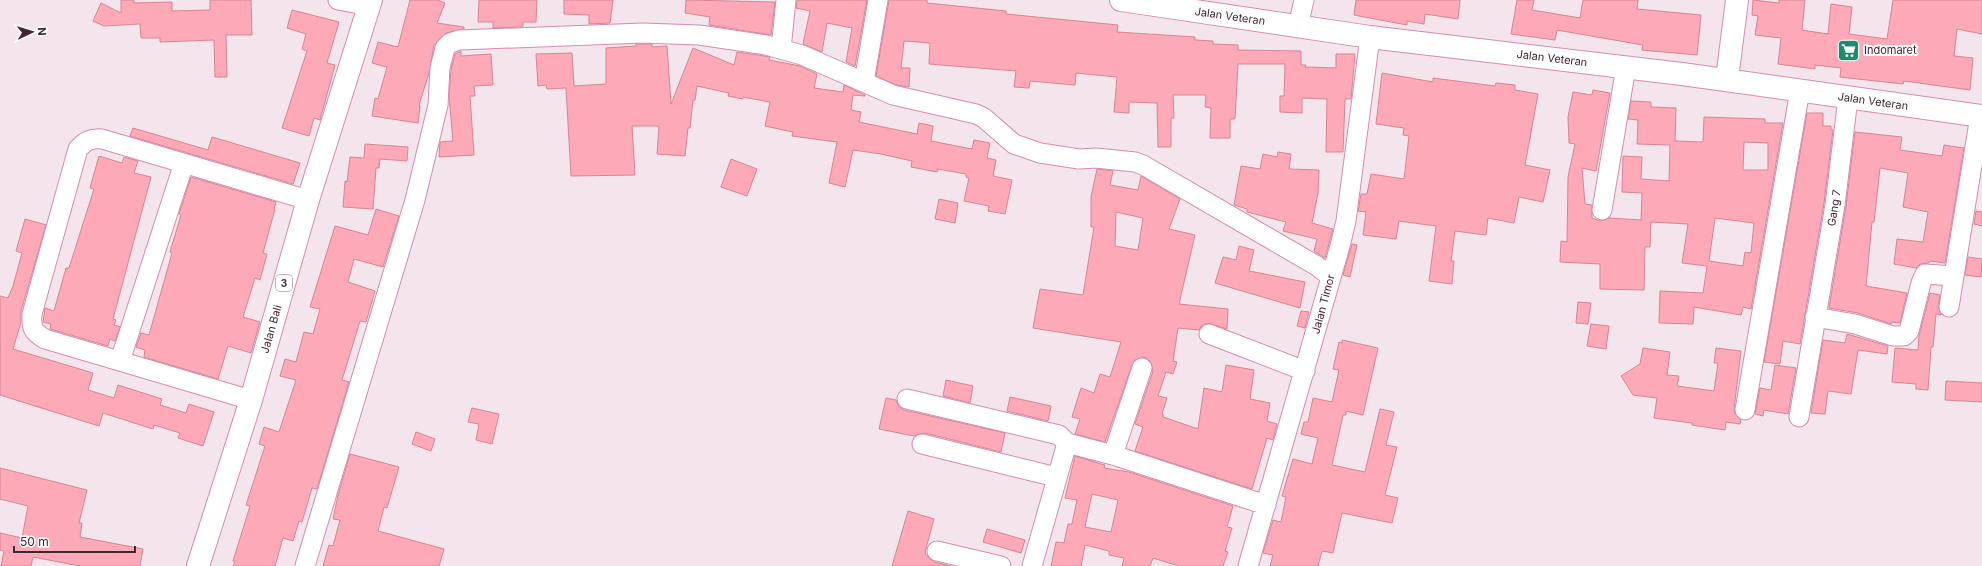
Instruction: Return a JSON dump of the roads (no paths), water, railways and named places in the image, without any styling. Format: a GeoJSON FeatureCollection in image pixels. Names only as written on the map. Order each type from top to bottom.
{"type":"FeatureCollection","features":[{"type":"Feature","properties":{"kind":"main road","name":"Jalan Veteran"},"geometry":{"type":"LineString","coordinates":[[1121,0],[1196,5],[1298,26],[1370,37],[1727,80],[1981,116]]}},
{"type":"Feature","properties":{"kind":"main road"},"geometry":{"type":"LineString","coordinates":[[1727,80],[1737,0]]}},
{"type":"Feature","properties":{"kind":"main road","name":"Jalan Bali"},"geometry":{"type":"LineString","coordinates":[[198,566],[251,400],[308,200],[370,3]]}},
{"type":"Feature","properties":{"kind":"street"},"geometry":{"type":"LineString","coordinates":[[338,0],[370,3]]}},
{"type":"Feature","properties":{"kind":"street"},"geometry":{"type":"LineString","coordinates":[[781,41],[786,0]]}},
{"type":"Feature","properties":{"kind":"street"},"geometry":{"type":"LineString","coordinates":[[865,76],[878,0]]}},
{"type":"Feature","properties":{"kind":"street"},"geometry":{"type":"LineString","coordinates":[[1298,26],[1304,0]]}},
{"type":"Feature","properties":{"kind":"street"},"geometry":{"type":"LineString","coordinates":[[305,566],[421,179],[438,106],[440,68],[445,48],[450,43],[460,40],[606,34],[674,33],[699,34],[766,45],[781,41],[802,55],[865,76],[893,95],[976,114],[984,118],[1014,144],[1040,154],[1078,159],[1096,158],[1135,162],[1143,165],[1331,273]]}},
{"type":"Feature","properties":{"kind":"street","name":"Jalan Timor"},"geometry":{"type":"LineString","coordinates":[[1248,566],[1305,371],[1346,221],[1370,37]]}},
{"type":"Feature","properties":{"kind":"street"},"geometry":{"type":"LineString","coordinates":[[1602,210],[1626,67]]}},
{"type":"Feature","properties":{"kind":"street"},"geometry":{"type":"LineString","coordinates":[[1745,410],[1800,90]]}},
{"type":"Feature","properties":{"kind":"street","name":"Gang 7"},"geometry":{"type":"LineString","coordinates":[[1799,417],[1835,205],[1848,98]]}},
{"type":"Feature","properties":{"kind":"street"},"geometry":{"type":"LineString","coordinates":[[1949,307],[1981,116]]}},
{"type":"Feature","properties":{"kind":"street"},"geometry":{"type":"LineString","coordinates":[[251,400],[45,338],[35,333],[31,325],[32,314],[78,149],[85,142],[94,138],[102,139],[308,200]]}},
{"type":"Feature","properties":{"kind":"street"},"geometry":{"type":"LineString","coordinates":[[120,361],[184,163]]}},
{"type":"Feature","properties":{"kind":"street"},"geometry":{"type":"LineString","coordinates":[[1815,317],[1855,324],[1893,336],[1904,336],[1909,331],[1921,283],[1925,274],[1954,276]]}},
{"type":"Feature","properties":{"kind":"street"},"geometry":{"type":"LineString","coordinates":[[1209,334],[1305,371]]}},
{"type":"Feature","properties":{"kind":"street"},"geometry":{"type":"LineString","coordinates":[[1113,455],[1142,368]]}},
{"type":"Feature","properties":{"kind":"street"},"geometry":{"type":"LineString","coordinates":[[907,399],[1059,435],[1067,443],[1113,455],[1266,505]]}},
{"type":"Feature","properties":{"kind":"street"},"geometry":{"type":"LineString","coordinates":[[1032,566],[1056,476],[1067,443]]}},
{"type":"Feature","properties":{"kind":"street"},"geometry":{"type":"LineString","coordinates":[[922,444],[1056,476]]}},
{"type":"Feature","properties":{"kind":"street"},"geometry":{"type":"LineString","coordinates":[[937,551],[1001,566]]}},
{"type":"Feature","properties":{"kind":"place","name":"Indomaret"},"geometry":{"type":"Point","coordinates":[1848,50]}}]}
